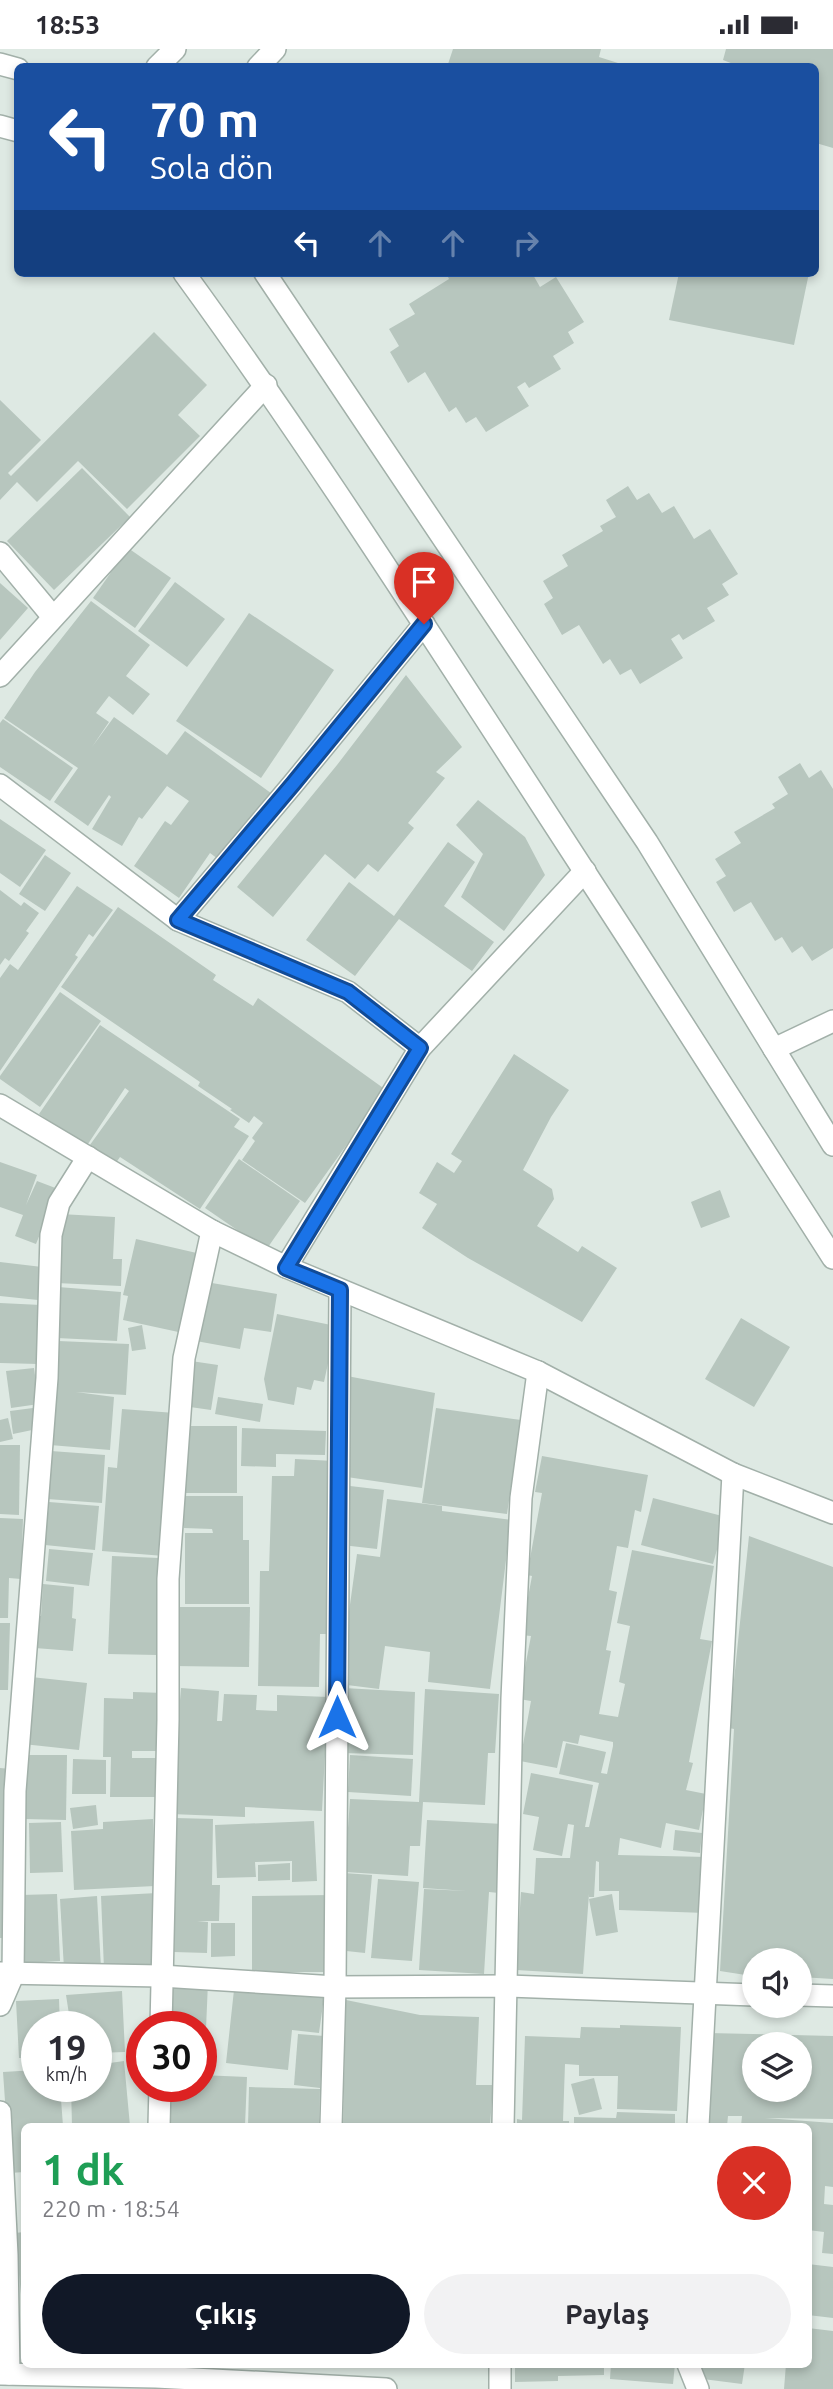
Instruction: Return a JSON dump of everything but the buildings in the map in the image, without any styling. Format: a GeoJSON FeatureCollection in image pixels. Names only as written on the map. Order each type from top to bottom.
{"type":"FeatureCollection","features":[{"type":"Feature","properties":{"kind":"street"},"geometry":{"type":"LineString","coordinates":[[161,63],[175,49]]}},
{"type":"Feature","properties":{"kind":"street"},"geometry":{"type":"LineString","coordinates":[[262,63],[275,49]]}},
{"type":"Feature","properties":{"kind":"street"},"geometry":{"type":"LineString","coordinates":[[187,277],[266,385],[424,624],[833,1258]]}},
{"type":"Feature","properties":{"kind":"street"},"geometry":{"type":"LineString","coordinates":[[268,277],[647,842],[833,1145]]}},
{"type":"Feature","properties":{"kind":"street"},"geometry":{"type":"LineString","coordinates":[[0,676],[266,385]]}},
{"type":"Feature","properties":{"kind":"street"},"geometry":{"type":"LineString","coordinates":[[0,553],[53,617]]}},
{"type":"Feature","properties":{"kind":"street"},"geometry":{"type":"LineString","coordinates":[[178,920],[424,624]]}},
{"type":"Feature","properties":{"kind":"street"},"geometry":{"type":"LineString","coordinates":[[0,785],[178,920],[348,992],[420,1048]]}},
{"type":"Feature","properties":{"kind":"street"},"geometry":{"type":"LineString","coordinates":[[286,1268],[420,1048],[585,871]]}},
{"type":"Feature","properties":{"kind":"street"},"geometry":{"type":"LineString","coordinates":[[774,1049],[833,1021]]}},
{"type":"Feature","properties":{"kind":"street"},"geometry":{"type":"LineString","coordinates":[[0,1105],[212,1231],[286,1268],[538,1372],[733,1474],[833,1513]]}},
{"type":"Feature","properties":{"kind":"street"},"geometry":{"type":"LineString","coordinates":[[0,2005],[6,1974],[15,1791],[47,1378],[51,1235],[60,1203],[88,1157]]}},
{"type":"Feature","properties":{"kind":"street"},"geometry":{"type":"LineString","coordinates":[[161,2011],[168,1720],[168,1579],[184,1357],[212,1231]]}},
{"type":"Feature","properties":{"kind":"street"},"geometry":{"type":"LineString","coordinates":[[331,2123],[335,1987],[340,1290]]}},
{"type":"Feature","properties":{"kind":"street"},"geometry":{"type":"LineString","coordinates":[[503,2123],[512,1699],[521,1498],[538,1372]]}},
{"type":"Feature","properties":{"kind":"street"},"geometry":{"type":"LineString","coordinates":[[698,2123],[733,1474]]}},
{"type":"Feature","properties":{"kind":"street"},"geometry":{"type":"LineString","coordinates":[[6,1974],[161,1976],[335,1987],[505,1986],[742,1995]]}},
{"type":"Feature","properties":{"kind":"street"},"geometry":{"type":"LineString","coordinates":[[812,1996],[833,1996]]}},
{"type":"Feature","properties":{"kind":"street"},"geometry":{"type":"LineString","coordinates":[[159,2123],[160,2102]]}},
{"type":"Feature","properties":{"kind":"street"},"geometry":{"type":"LineString","coordinates":[[0,2112],[7,2255],[4,2374],[315,2380],[386,2389]]}},
{"type":"Feature","properties":{"kind":"street"},"geometry":{"type":"LineString","coordinates":[[500,2368],[500,2389]]}},
{"type":"Feature","properties":{"kind":"street"},"geometry":{"type":"LineString","coordinates":[[690,2368],[698,2389]]}},
{"type":"Feature","properties":{"kind":"route"},"geometry":{"type":"LineString","coordinates":[[337,1717],[340,1290],[286,1268],[420,1048],[348,992],[178,920],[424,624]]}}]}
